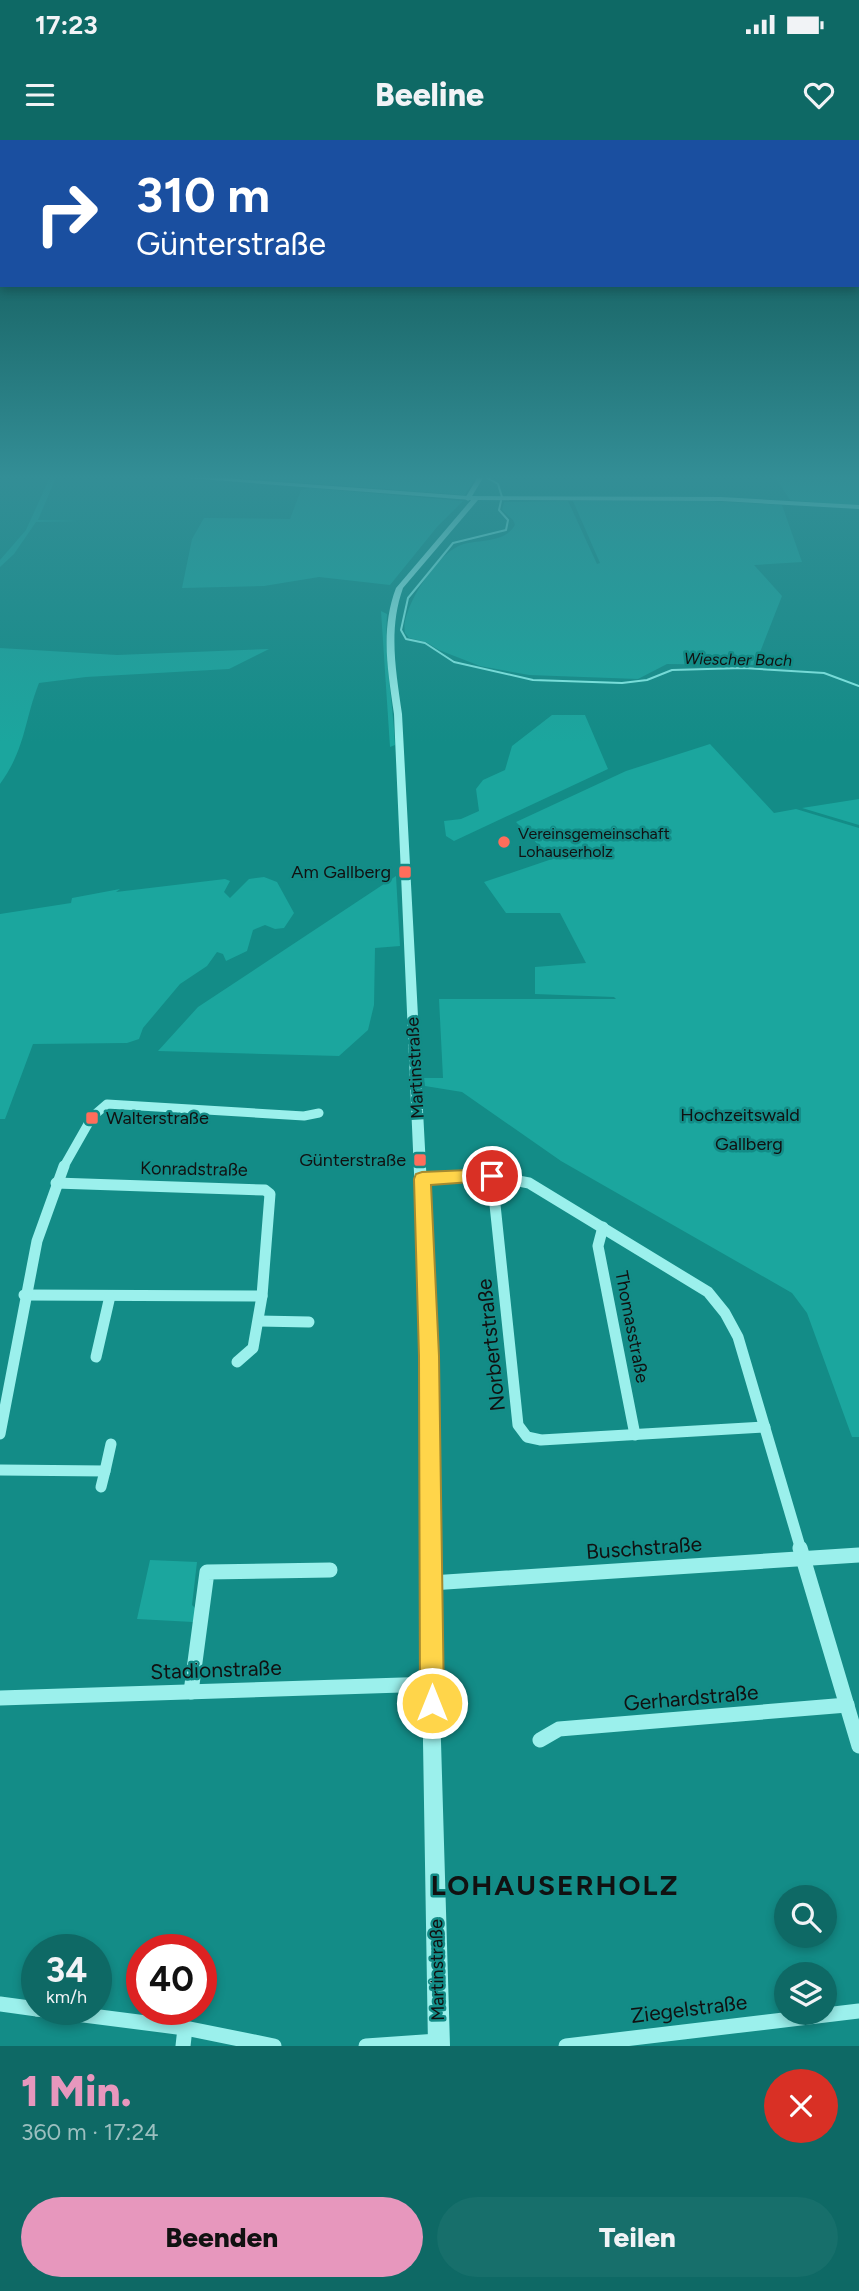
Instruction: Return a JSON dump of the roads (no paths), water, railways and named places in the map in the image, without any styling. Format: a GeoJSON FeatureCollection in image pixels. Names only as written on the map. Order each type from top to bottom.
{"type":"FeatureCollection","features":[{"type":"Feature","properties":{"kind":"street","name":"Martinstraße"},"geometry":{"type":"LineString","coordinates":[[419,564],[400,588],[393,603],[389,621],[389,646],[398,714],[429,1356],[439,2043]]}},
{"type":"Feature","properties":{"kind":"street"},"geometry":{"type":"LineString","coordinates":[[0,1434],[8,1402],[34,1247],[56,1183],[99,1108],[107,1103],[304,1116],[319,1113]]}},
{"type":"Feature","properties":{"kind":"street"},"geometry":{"type":"LineString","coordinates":[[422,1179],[492,1176],[529,1183],[688,1278],[716,1298],[736,1329],[859,1746]]}},
{"type":"Feature","properties":{"kind":"street","name":"Norbertstraße"},"geometry":{"type":"LineString","coordinates":[[492,1176],[518,1425],[527,1437],[541,1440],[765,1427]]}},
{"type":"Feature","properties":{"kind":"street","name":"Konradstraße"},"geometry":{"type":"LineString","coordinates":[[56,1183],[265,1190],[270,1194],[259,1321],[253,1348],[237,1362]]}},
{"type":"Feature","properties":{"kind":"street","name":"Thomasstraße"},"geometry":{"type":"LineString","coordinates":[[603,1227],[598,1246],[635,1435]]}},
{"type":"Feature","properties":{"kind":"street"},"geometry":{"type":"LineString","coordinates":[[24,1295],[262,1296]]}},
{"type":"Feature","properties":{"kind":"street"},"geometry":{"type":"LineString","coordinates":[[96,1357],[110,1296]]}},
{"type":"Feature","properties":{"kind":"street"},"geometry":{"type":"LineString","coordinates":[[259,1321],[309,1322]]}},
{"type":"Feature","properties":{"kind":"street"},"geometry":{"type":"LineString","coordinates":[[102,1488],[111,1444]]}},
{"type":"Feature","properties":{"kind":"street"},"geometry":{"type":"LineString","coordinates":[[0,1470],[105,1471]]}},
{"type":"Feature","properties":{"kind":"street","name":"Buschstraße"},"geometry":{"type":"LineString","coordinates":[[431,1583],[859,1555]]}},
{"type":"Feature","properties":{"kind":"street"},"geometry":{"type":"LineString","coordinates":[[191,1692],[207,1572],[330,1570]]}},
{"type":"Feature","properties":{"kind":"street","name":"Stadionstraße"},"geometry":{"type":"LineString","coordinates":[[0,1698],[433,1684]]}},
{"type":"Feature","properties":{"kind":"street","name":"Gerhardstraße"},"geometry":{"type":"LineString","coordinates":[[540,1740],[559,1729],[847,1705]]}},
{"type":"Feature","properties":{"kind":"street"},"geometry":{"type":"LineString","coordinates":[[0,2004],[21,2007]]}},
{"type":"Feature","properties":{"kind":"street","name":"Ziegelstraße"},"geometry":{"type":"LineString","coordinates":[[566,2046],[859,2011]]}},
{"type":"Feature","properties":{"kind":"street"},"geometry":{"type":"LineString","coordinates":[[112,2020],[185,2028],[274,2046]]}},
{"type":"Feature","properties":{"kind":"street"},"geometry":{"type":"LineString","coordinates":[[183,2046],[185,2028]]}},
{"type":"Feature","properties":{"kind":"street"},"geometry":{"type":"LineString","coordinates":[[366,2046],[439,2043]]}},
{"type":"Feature","properties":{"kind":"waterway","name":"Wiescher Bach"},"geometry":{"type":"LineString","coordinates":[[436,564],[408,598],[401,630],[406,639],[425,643],[454,662],[533,680],[622,683],[647,680],[672,670],[743,668],[824,673],[859,686]]}},
{"type":"Feature","properties":{"kind":"place","name":"Vereinsgemeinschaft Lohauserholz"},"geometry":{"type":"Point","coordinates":[504,842]}},
{"type":"Feature","properties":{"kind":"place","name":"Am Gallberg"},"geometry":{"type":"Point","coordinates":[405,872]}},
{"type":"Feature","properties":{"kind":"place","name":"Walterstraße"},"geometry":{"type":"Point","coordinates":[92,1118]}},
{"type":"Feature","properties":{"kind":"place","name":"Günterstraße"},"geometry":{"type":"Point","coordinates":[420,1160]}},
{"type":"Feature","properties":{"kind":"district","name":"LOHAUSERHOLZ"},"geometry":{"type":"Point","coordinates":[555,1885]}},
{"type":"Feature","properties":{"kind":"park label","name":"Hochzeitswald"},"geometry":{"type":"Point","coordinates":[740,1115]}},
{"type":"Feature","properties":{"kind":"park label","name":"Gallberg"},"geometry":{"type":"Point","coordinates":[749,1144]}}]}
